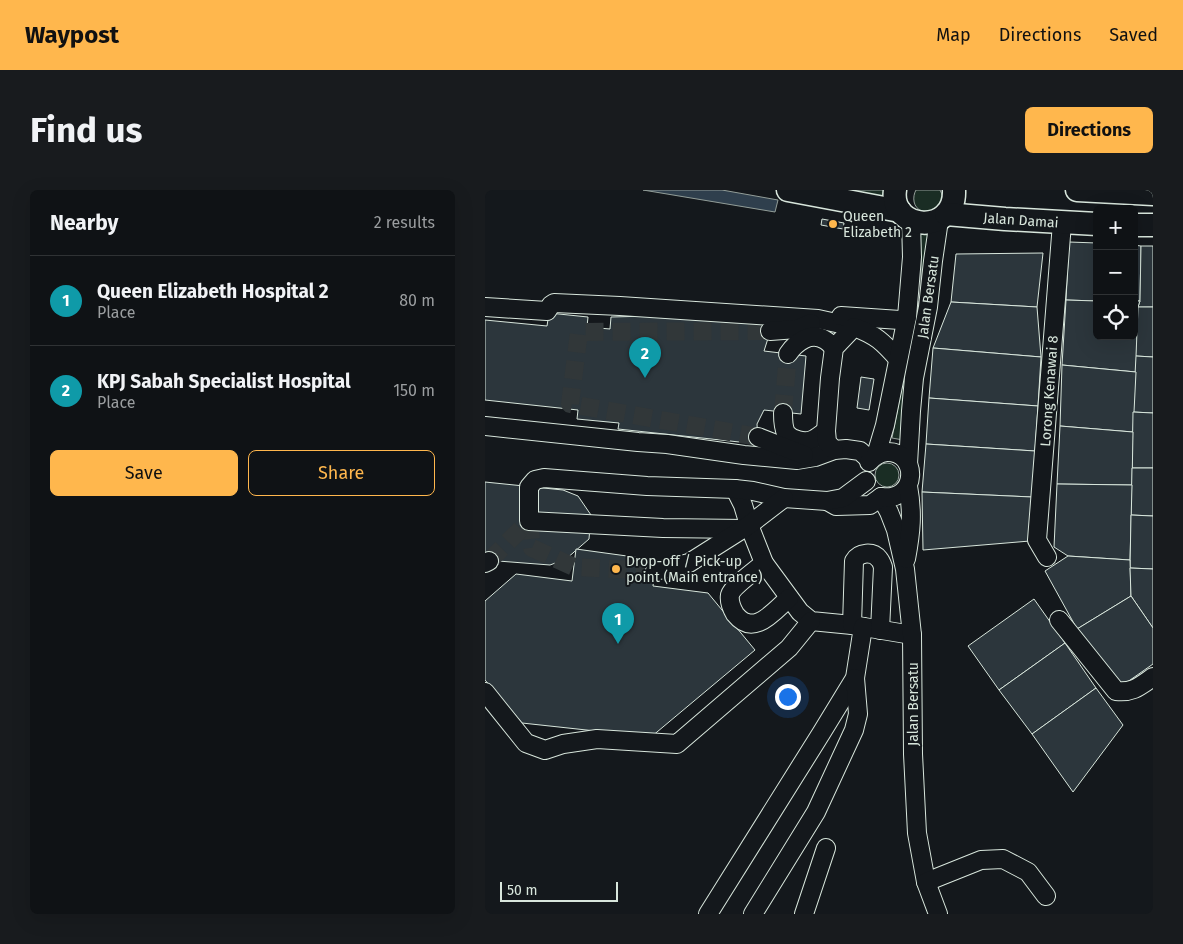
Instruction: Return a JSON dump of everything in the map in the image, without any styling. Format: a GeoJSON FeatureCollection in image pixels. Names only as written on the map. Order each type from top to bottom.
{"type":"FeatureCollection","features":[{"type":"Feature","properties":{"kind":"main road"},"geometry":{"type":"LineString","coordinates":[[788,190],[902,207]]}},
{"type":"Feature","properties":{"kind":"main road"},"geometry":{"type":"LineString","coordinates":[[943,217],[951,207],[953,190]]}},
{"type":"Feature","properties":{"kind":"main road"},"geometry":{"type":"LineString","coordinates":[[1077,190],[1153,194]]}},
{"type":"Feature","properties":{"kind":"main road","name":"Jalan Damai"},"geometry":{"type":"LineString","coordinates":[[902,207],[920,223],[930,223],[943,217],[1093,224]]}},
{"type":"Feature","properties":{"kind":"main road"},"geometry":{"type":"LineString","coordinates":[[1138,224],[1153,225]]}},
{"type":"Feature","properties":{"kind":"street","name":"Jalan Bersatu"},"geometry":{"type":"LineString","coordinates":[[873,458],[885,425],[907,317],[912,257],[902,207]]}},
{"type":"Feature","properties":{"kind":"street","name":"Jalan Bersatu"},"geometry":{"type":"LineString","coordinates":[[908,464],[914,378],[928,307],[933,261],[943,217]]}},
{"type":"Feature","properties":{"kind":"street","name":"Lorong Kenawai 8"},"geometry":{"type":"LineString","coordinates":[[1047,557],[1037,540],[1062,223]]}},
{"type":"Feature","properties":{"kind":"street"},"geometry":{"type":"LineString","coordinates":[[485,306],[547,311],[554,303],[818,319],[854,327],[876,337],[898,359]]}},
{"type":"Feature","properties":{"kind":"street"},"geometry":{"type":"LineString","coordinates":[[770,331],[797,329],[818,319],[839,316],[900,320],[907,317]]}},
{"type":"Feature","properties":{"kind":"street"},"geometry":{"type":"LineString","coordinates":[[834,450],[827,442],[826,431],[830,378],[835,348],[854,327]]}},
{"type":"Feature","properties":{"kind":"street"},"geometry":{"type":"LineString","coordinates":[[788,354],[801,340],[815,336],[825,339],[835,348]]}},
{"type":"Feature","properties":{"kind":"street"},"geometry":{"type":"LineString","coordinates":[[783,413],[783,423],[787,433],[794,439],[803,442],[813,440],[826,431]]}},
{"type":"Feature","properties":{"kind":"street"},"geometry":{"type":"LineString","coordinates":[[485,426],[667,444],[744,455],[797,460],[815,457],[834,450],[846,449],[860,451],[873,458]]}},
{"type":"Feature","properties":{"kind":"street"},"geometry":{"type":"LineString","coordinates":[[758,437],[811,458]]}},
{"type":"Feature","properties":{"kind":"street"},"geometry":{"type":"LineString","coordinates":[[883,452],[897,454],[903,458],[911,471],[911,479],[903,492],[889,498],[881,497],[869,488],[865,474],[866,466],[873,458],[883,452]]}},
{"type":"Feature","properties":{"kind":"street"},"geometry":{"type":"LineString","coordinates":[[747,527],[663,528],[529,521],[529,487],[535,480],[543,478],[647,486],[735,489],[784,498],[827,501],[843,498],[866,481]]}},
{"type":"Feature","properties":{"kind":"street"},"geometry":{"type":"LineString","coordinates":[[905,569],[911,521],[908,486]]}},
{"type":"Feature","properties":{"kind":"street"},"geometry":{"type":"LineString","coordinates":[[735,489],[743,505],[747,527],[764,563],[800,612],[811,621],[912,635]]}},
{"type":"Feature","properties":{"kind":"street","name":"Jalan Bersatu"},"geometry":{"type":"LineString","coordinates":[[881,497],[897,530],[905,569],[912,635],[913,754],[917,833],[926,882],[938,914]]}},
{"type":"Feature","properties":{"kind":"street"},"geometry":{"type":"LineString","coordinates":[[827,501],[837,506],[870,505],[881,497]]}},
{"type":"Feature","properties":{"kind":"street"},"geometry":{"type":"LineString","coordinates":[[655,571],[689,562],[709,551],[747,527],[784,498]]}},
{"type":"Feature","properties":{"kind":"street"},"geometry":{"type":"LineString","coordinates":[[764,563],[735,588],[730,595],[731,604],[736,614],[746,623],[762,622],[789,598]]}},
{"type":"Feature","properties":{"kind":"street"},"geometry":{"type":"LineString","coordinates":[[1059,620],[1117,691],[1127,692],[1138,688],[1153,677]]}},
{"type":"Feature","properties":{"kind":"street"},"geometry":{"type":"LineString","coordinates":[[485,692],[526,743],[545,750],[563,744],[597,739],[677,744],[789,648],[811,621]]}},
{"type":"Feature","properties":{"kind":"street"},"geometry":{"type":"LineString","coordinates":[[753,914],[815,812],[854,730],[858,714],[855,678],[865,627]]}},
{"type":"Feature","properties":{"kind":"street"},"geometry":{"type":"LineString","coordinates":[[708,914],[855,678]]}},
{"type":"Feature","properties":{"kind":"street"},"geometry":{"type":"LineString","coordinates":[[804,914],[826,848]]}},
{"type":"Feature","properties":{"kind":"street"},"geometry":{"type":"LineString","coordinates":[[926,882],[981,860],[1003,859],[1028,872],[1046,896]]}},
{"type":"Feature","properties":{"kind":"green space"},"geometry":{"type":"Polygon","coordinates":[[[837,190],[891,190],[888,202],[837,190]]]}},
{"type":"Feature","properties":{"kind":"green space"},"geometry":{"type":"Polygon","coordinates":[[[916,190],[940,190],[942,196],[939,206],[934,211],[919,210],[914,202],[916,190]]]}},
{"type":"Feature","properties":{"kind":"green space"},"geometry":{"type":"Polygon","coordinates":[[[918,234],[932,235],[921,291],[921,260],[918,234]]]}},
{"type":"Feature","properties":{"kind":"green space"},"geometry":{"type":"Polygon","coordinates":[[[920,300],[903,440],[892,438],[920,300]]]}},
{"type":"Feature","properties":{"kind":"green space"},"geometry":{"type":"Polygon","coordinates":[[[887,463],[896,466],[899,475],[896,484],[887,487],[878,484],[875,475],[878,466],[887,463]]]}},
{"type":"Feature","properties":{"kind":"water"},"geometry":{"type":"Polygon","coordinates":[[[643,190],[722,190],[778,200],[775,212],[643,190]]]}},
{"type":"Feature","properties":{"kind":"building","name":"Queen Elizabeth 2"},"geometry":{"type":"Polygon","coordinates":[[[822,219],[844,223],[843,229],[821,225],[822,219]]]}},
{"type":"Feature","properties":{"kind":"building"},"geometry":{"type":"Polygon","coordinates":[[[1069,242],[1093,243],[1093,301],[1066,300],[1069,242]]]}},
{"type":"Feature","properties":{"kind":"building"},"geometry":{"type":"Polygon","coordinates":[[[1138,246],[1141,246],[1140,301],[1138,301],[1138,246]]]}},
{"type":"Feature","properties":{"kind":"building"},"geometry":{"type":"Polygon","coordinates":[[[1141,246],[1153,246],[1153,307],[1138,307],[1140,301],[1141,246]]]}},
{"type":"Feature","properties":{"kind":"building"},"geometry":{"type":"Polygon","coordinates":[[[1043,253],[1037,307],[951,302],[956,254],[1043,253]]]}},
{"type":"Feature","properties":{"kind":"building"},"geometry":{"type":"Polygon","coordinates":[[[1066,300],[1093,301],[1093,340],[1137,340],[1136,372],[1062,365],[1066,300]]]}},
{"type":"Feature","properties":{"kind":"building"},"geometry":{"type":"Polygon","coordinates":[[[951,302],[1037,307],[1041,357],[933,348],[951,302]]]}},
{"type":"Feature","properties":{"kind":"building"},"geometry":{"type":"Polygon","coordinates":[[[1138,307],[1153,307],[1153,357],[1136,356],[1138,307]]]}},
{"type":"Feature","properties":{"kind":"building"},"geometry":{"type":"Polygon","coordinates":[[[549,313],[588,317],[587,327],[610,329],[611,317],[767,313],[770,332],[764,351],[806,356],[801,414],[764,410],[757,424],[758,444],[618,429],[619,423],[577,419],[578,410],[485,400],[485,320],[547,326],[549,313]]]}},
{"type":"Feature","properties":{"kind":"building"},"geometry":{"type":"Polygon","coordinates":[[[933,348],[1041,357],[1038,406],[929,398],[933,348]]]}},
{"type":"Feature","properties":{"kind":"building"},"geometry":{"type":"Polygon","coordinates":[[[1136,356],[1153,357],[1153,413],[1133,412],[1136,356]]]}},
{"type":"Feature","properties":{"kind":"building"},"geometry":{"type":"Polygon","coordinates":[[[1062,365],[1136,372],[1133,432],[1060,426],[1062,365]]]}},
{"type":"Feature","properties":{"kind":"building"},"geometry":{"type":"Polygon","coordinates":[[[861,377],[874,379],[869,410],[857,408],[861,377]]]}},
{"type":"Feature","properties":{"kind":"building"},"geometry":{"type":"Polygon","coordinates":[[[929,398],[1038,406],[1035,451],[926,444],[929,398]]]}},
{"type":"Feature","properties":{"kind":"building"},"geometry":{"type":"Polygon","coordinates":[[[1133,412],[1153,413],[1153,468],[1132,468],[1133,412]]]}},
{"type":"Feature","properties":{"kind":"building"},"geometry":{"type":"Polygon","coordinates":[[[1060,426],[1133,432],[1132,485],[1057,484],[1060,426]]]}},
{"type":"Feature","properties":{"kind":"building"},"geometry":{"type":"Polygon","coordinates":[[[926,444],[1035,451],[1032,497],[922,492],[926,444]]]}},
{"type":"Feature","properties":{"kind":"building"},"geometry":{"type":"Polygon","coordinates":[[[1132,468],[1153,468],[1153,516],[1131,515],[1132,468]]]}},
{"type":"Feature","properties":{"kind":"building"},"geometry":{"type":"Polygon","coordinates":[[[485,482],[563,490],[578,496],[591,515],[589,539],[566,559],[550,565],[485,560],[485,482]]]}},
{"type":"Feature","properties":{"kind":"building"},"geometry":{"type":"Polygon","coordinates":[[[1057,484],[1132,485],[1130,560],[1068,556],[1054,547],[1057,484]]]}},
{"type":"Feature","properties":{"kind":"building"},"geometry":{"type":"Polygon","coordinates":[[[922,492],[1032,497],[1030,541],[923,550],[922,492]]]}},
{"type":"Feature","properties":{"kind":"building"},"geometry":{"type":"Polygon","coordinates":[[[1131,515],[1153,516],[1153,569],[1130,568],[1131,515]]]}},
{"type":"Feature","properties":{"kind":"building"},"geometry":{"type":"Polygon","coordinates":[[[576,549],[656,560],[653,586],[708,593],[755,650],[651,737],[522,723],[485,680],[485,601],[516,574],[572,581],[576,549]]]}},
{"type":"Feature","properties":{"kind":"building"},"geometry":{"type":"Polygon","coordinates":[[[1068,556],[1130,560],[1131,596],[1077,629],[1045,571],[1068,556]]]}},
{"type":"Feature","properties":{"kind":"building"},"geometry":{"type":"Polygon","coordinates":[[[1130,568],[1153,569],[1153,628],[1131,596],[1130,568]]]}},
{"type":"Feature","properties":{"kind":"building"},"geometry":{"type":"Polygon","coordinates":[[[1131,596],[1153,628],[1153,664],[1123,685],[1077,629],[1131,596]]]}},
{"type":"Feature","properties":{"kind":"building"},"geometry":{"type":"Polygon","coordinates":[[[1034,599],[1065,643],[999,690],[968,646],[1034,599]]]}},
{"type":"Feature","properties":{"kind":"building"},"geometry":{"type":"Polygon","coordinates":[[[1065,643],[1096,688],[1032,734],[999,690],[1065,643]]]}},
{"type":"Feature","properties":{"kind":"building"},"geometry":{"type":"Polygon","coordinates":[[[1096,688],[1123,725],[1073,792],[1032,734],[1096,688]]]}},
{"type":"Feature","properties":{"kind":"tunnel"},"geometry":{"type":"LineString","coordinates":[[758,437],[570,404],[579,332],[770,331]]}},
{"type":"Feature","properties":{"kind":"tunnel"},"geometry":{"type":"LineString","coordinates":[[783,413],[788,354]]}},
{"type":"Feature","properties":{"kind":"tunnel"},"geometry":{"type":"LineString","coordinates":[[529,521],[532,548],[574,567],[655,571]]}},
{"type":"Feature","properties":{"kind":"tunnel"},"geometry":{"type":"LineString","coordinates":[[489,561],[529,521]]}},
{"type":"Feature","properties":{"kind":"place","name":"Queen Elizabeth 2"},"geometry":{"type":"Point","coordinates":[833,224]}},
{"type":"Feature","properties":{"kind":"place","name":"KPJ Sabah Specialist Hospital"},"geometry":{"type":"Point","coordinates":[645,378]}},
{"type":"Feature","properties":{"kind":"place","name":"Drop-off / Pick-up point (Main entrance)"},"geometry":{"type":"Point","coordinates":[616,569]}},
{"type":"Feature","properties":{"kind":"place","name":"Queen Elizabeth Hospital 2"},"geometry":{"type":"Point","coordinates":[618,644]}}]}
